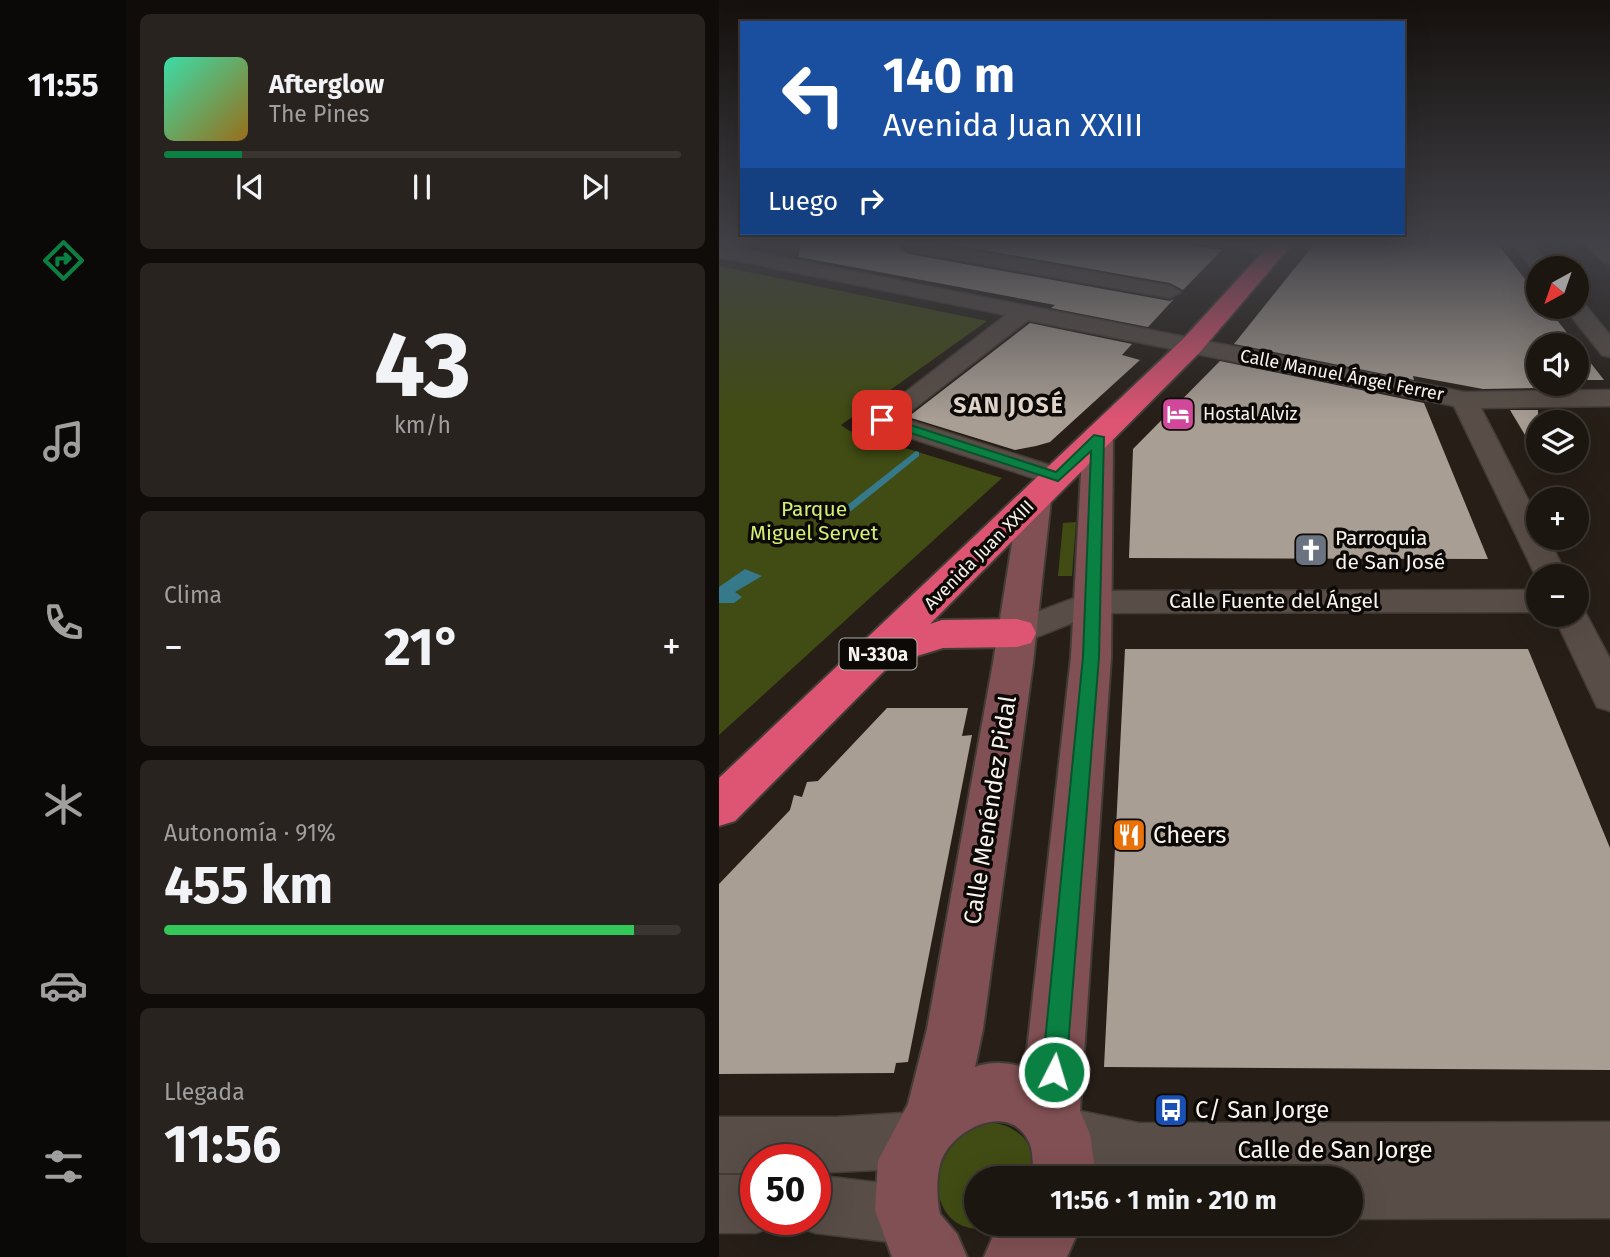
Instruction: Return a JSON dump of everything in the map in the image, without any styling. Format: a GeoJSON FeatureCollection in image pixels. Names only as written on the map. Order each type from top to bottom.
{"type":"FeatureCollection","features":[{"type":"Feature","properties":{"kind":"highway","name":"Avenida Juan XXIII"},"geometry":{"type":"LineString","coordinates":[[719,807],[1192,345],[1230,302]]}},
{"type":"Feature","properties":{"kind":"highway","name":"Avenida Juan XXIII"},"geometry":{"type":"LineString","coordinates":[[878,654],[942,634],[1017,633]]}},
{"type":"Feature","properties":{"kind":"main road"},"geometry":{"type":"LineString","coordinates":[[1050,1166],[1091,657],[1098,437]]}},
{"type":"Feature","properties":{"kind":"main road","name":"Calle Menéndez Pidal"},"geometry":{"type":"LineString","coordinates":[[918,1242],[905,1190],[908,1164],[926,1129],[955,1029],[1017,633],[1047,488]]}},
{"type":"Feature","properties":{"kind":"main road"},"geometry":{"type":"LineString","coordinates":[[926,1129],[952,1104],[973,1093],[994,1090],[1016,1092],[1035,1101],[1043,1166]]}},
{"type":"Feature","properties":{"kind":"street","name":"Calle Manuel Ángel Ferrer"},"geometry":{"type":"LineString","coordinates":[[972,302],[1464,400],[1545,564]]}},
{"type":"Feature","properties":{"kind":"street"},"geometry":{"type":"LineString","coordinates":[[1024,312],[885,414],[882,420],[1047,488]]}},
{"type":"Feature","properties":{"kind":"street"},"geometry":{"type":"LineString","coordinates":[[1585,319],[1610,350]]}},
{"type":"Feature","properties":{"kind":"street"},"geometry":{"type":"LineString","coordinates":[[1464,400],[1610,398]]}},
{"type":"Feature","properties":{"kind":"street","name":"Calle Fuente del Ángel"},"geometry":{"type":"LineString","coordinates":[[1017,633],[1093,602],[1526,601]]}},
{"type":"Feature","properties":{"kind":"street"},"geometry":{"type":"LineString","coordinates":[[1576,627],[1610,697]]}},
{"type":"Feature","properties":{"kind":"street"},"geometry":{"type":"LineString","coordinates":[[719,1145],[836,1145],[926,1129]]}},
{"type":"Feature","properties":{"kind":"street","name":"Calle de San Jorge"},"geometry":{"type":"LineString","coordinates":[[1111,1166],[1139,1151],[1610,1150]]}},
{"type":"Feature","properties":{"kind":"street","name":"Calle de San Jorge"},"geometry":{"type":"LineString","coordinates":[[1363,1190],[1610,1189]]}},
{"type":"Feature","properties":{"kind":"street"},"geometry":{"type":"LineString","coordinates":[[719,1204],[740,1204]]}},
{"type":"Feature","properties":{"kind":"street"},"geometry":{"type":"LineString","coordinates":[[831,1210],[918,1242]]}},
{"type":"Feature","properties":{"kind":"green space","name":"Parque Miguel Servet"},"geometry":{"type":"Polygon","coordinates":[[[719,302],[893,302],[987,321],[841,425],[850,431],[1002,478],[719,735],[719,302]]]}},
{"type":"Feature","properties":{"kind":"green space"},"geometry":{"type":"Polygon","coordinates":[[[1076,522],[1072,576],[1058,576],[1063,523],[1076,522]]]}},
{"type":"Feature","properties":{"kind":"green space"},"geometry":{"type":"Polygon","coordinates":[[[985,1122],[1007,1126],[1016,1131],[1029,1146],[1035,1166],[964,1166],[964,1225],[946,1212],[939,1195],[939,1175],[947,1154],[962,1136],[985,1122]]]}},
{"type":"Feature","properties":{"kind":"water"},"geometry":{"type":"Polygon","coordinates":[[[745,569],[762,576],[735,592],[742,597],[734,603],[719,603],[719,587],[745,569]]]}},
{"type":"Feature","properties":{"kind":"building"},"geometry":{"type":"Polygon","coordinates":[[[1037,302],[1172,302],[1148,327],[1051,308],[1055,305],[1037,302]]]}},
{"type":"Feature","properties":{"kind":"building"},"geometry":{"type":"Polygon","coordinates":[[[1268,302],[1526,302],[1526,319],[1556,319],[1567,333],[1526,333],[1526,388],[1483,389],[1413,376],[1414,380],[1234,344],[1268,302]]]}},
{"type":"Feature","properties":{"kind":"building"},"geometry":{"type":"Polygon","coordinates":[[[1030,323],[1132,344],[1122,355],[1140,360],[1050,442],[1036,446],[1015,450],[908,417],[1030,323]]]}},
{"type":"Feature","properties":{"kind":"building"},"geometry":{"type":"Polygon","coordinates":[[[1220,361],[1424,403],[1488,559],[1129,558],[1133,449],[1220,361]]]}},
{"type":"Feature","properties":{"kind":"building"},"geometry":{"type":"Polygon","coordinates":[[[1589,361],[1604,380],[1589,380],[1589,361]]]}},
{"type":"Feature","properties":{"kind":"building"},"geometry":{"type":"Polygon","coordinates":[[[1510,410],[1526,410],[1526,437],[1510,410]]]}},
{"type":"Feature","properties":{"kind":"building"},"geometry":{"type":"Polygon","coordinates":[[[1125,649],[1528,649],[1610,848],[1610,1070],[1104,1067],[1125,649]]]}},
{"type":"Feature","properties":{"kind":"building"},"geometry":{"type":"Polygon","coordinates":[[[887,708],[968,708],[962,736],[972,735],[908,1062],[896,1063],[894,1073],[719,1074],[719,884],[790,810],[794,795],[802,797],[807,782],[818,781],[887,708]]]}},
{"type":"Feature","properties":{"kind":"waterway"},"geometry":{"type":"LineString","coordinates":[[848,509],[916,454]]}},
{"type":"Feature","properties":{"kind":"place","name":"Hostal Alviz"},"geometry":{"type":"Point","coordinates":[1178,414]}},
{"type":"Feature","properties":{"kind":"place","name":"Parroquia de San José"},"geometry":{"type":"Point","coordinates":[1311,550]}},
{"type":"Feature","properties":{"kind":"place","name":"Cheers"},"geometry":{"type":"Point","coordinates":[1129,835]}},
{"type":"Feature","properties":{"kind":"place","name":"C/ San Jorge"},"geometry":{"type":"Point","coordinates":[1171,1110]}},
{"type":"Feature","properties":{"kind":"district","name":"SAN JOSÉ"},"geometry":{"type":"Point","coordinates":[1009,405]}},
{"type":"Feature","properties":{"kind":"route"},"geometry":{"type":"LineString","coordinates":[[882,420],[1058,477],[1098,437],[1091,657],[1054,1072]]}}]}
